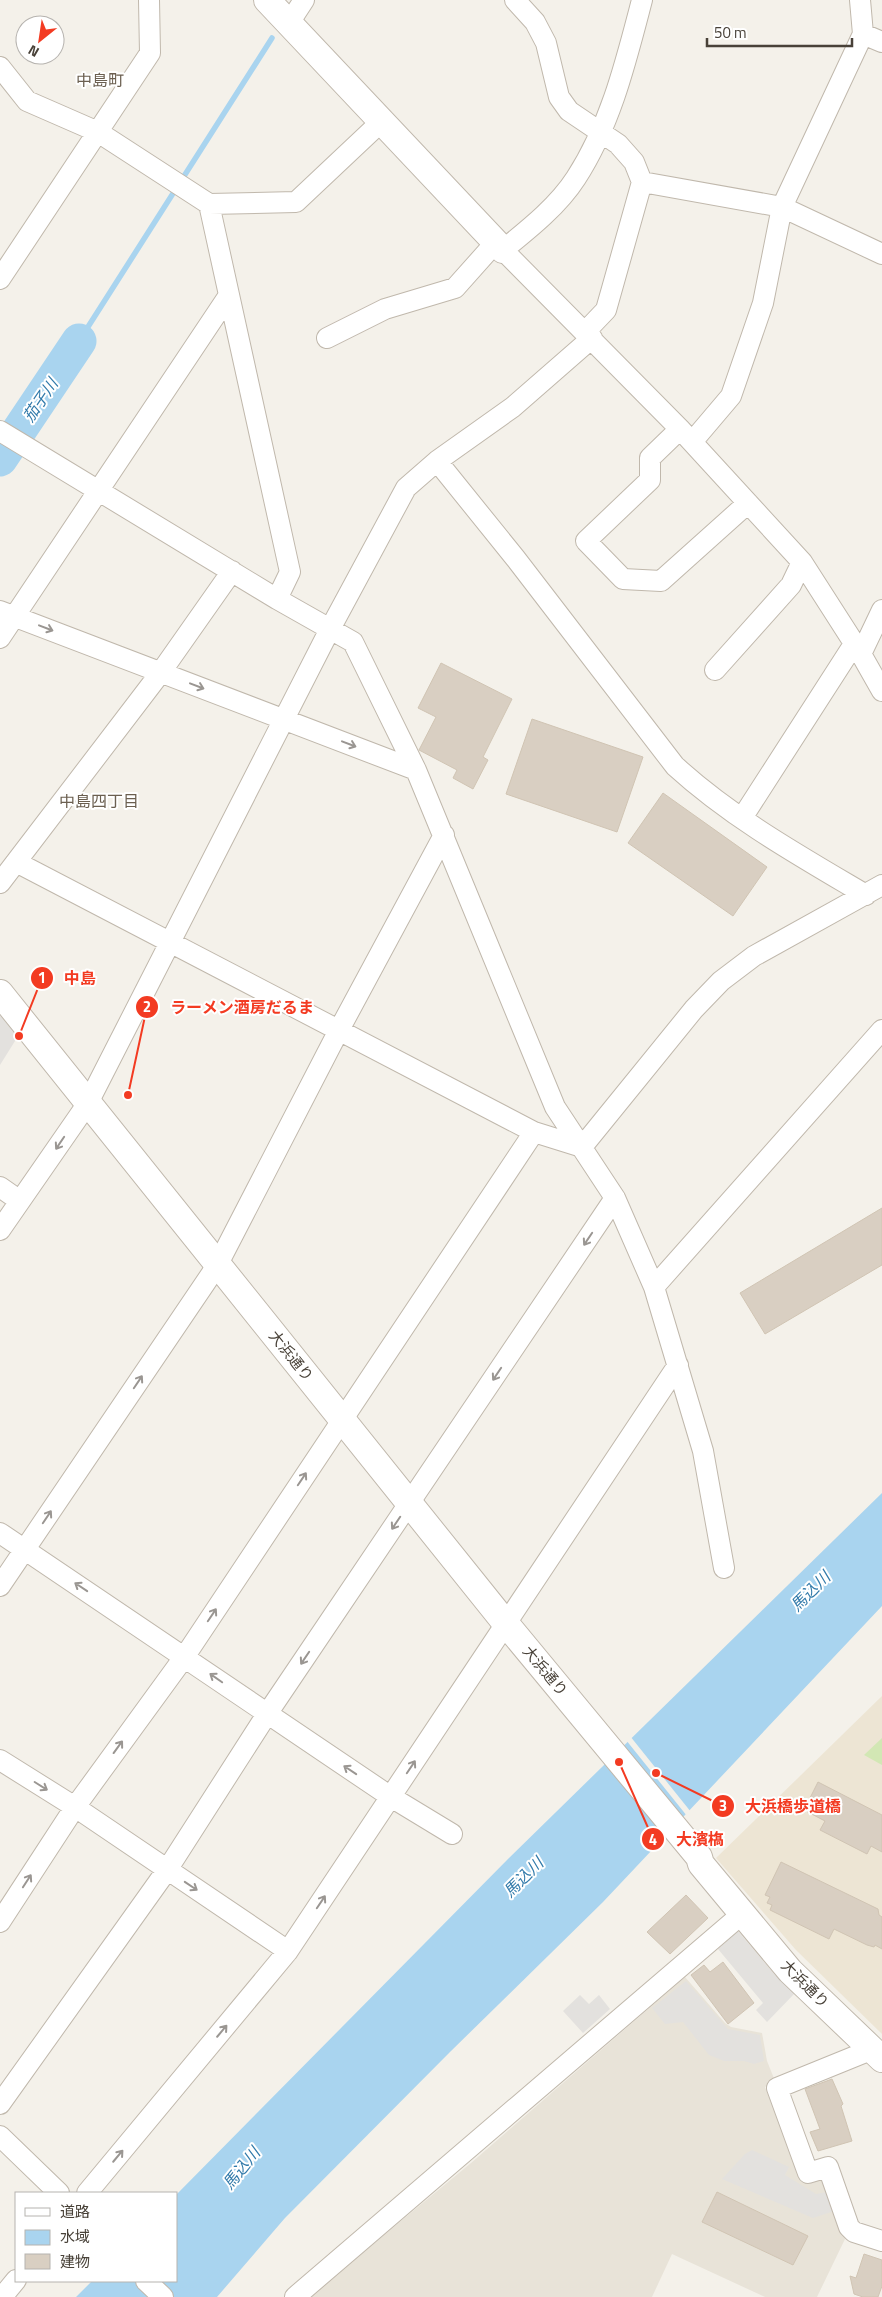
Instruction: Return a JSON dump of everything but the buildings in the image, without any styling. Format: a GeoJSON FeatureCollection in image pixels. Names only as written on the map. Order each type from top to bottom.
{"type":"FeatureCollection","features":[{"type":"Feature","properties":{"kind":"street"},"geometry":{"type":"LineString","coordinates":[[0,279],[150,53],[149,0]]}},
{"type":"Feature","properties":{"kind":"street"},"geometry":{"type":"LineString","coordinates":[[267,0],[499,245],[686,436],[802,562],[858,649],[882,691]]}},
{"type":"Feature","properties":{"kind":"street"},"geometry":{"type":"LineString","coordinates":[[289,23],[304,0]]}},
{"type":"Feature","properties":{"kind":"street"},"geometry":{"type":"LineString","coordinates":[[0,1230],[88,1102],[330,629],[406,488],[437,461],[513,407],[588,335],[606,310],[642,182],[634,162],[618,144],[569,111],[559,97],[546,43],[535,22],[515,0]]}},
{"type":"Feature","properties":{"kind":"street"},"geometry":{"type":"LineString","coordinates":[[327,338],[385,309],[455,288],[499,245],[530,228],[575,179],[601,132],[624,67],[642,0]]}},
{"type":"Feature","properties":{"kind":"street"},"geometry":{"type":"LineString","coordinates":[[748,503],[662,580],[622,579],[586,541],[650,480],[650,458],[686,436],[731,396],[763,303],[782,207],[862,34],[860,0]]}},
{"type":"Feature","properties":{"kind":"street"},"geometry":{"type":"LineString","coordinates":[[862,34],[882,42]]}},
{"type":"Feature","properties":{"kind":"street"},"geometry":{"type":"LineString","coordinates":[[0,67],[26,101],[98,132],[209,204],[296,202],[382,120]]}},
{"type":"Feature","properties":{"kind":"street"},"geometry":{"type":"LineString","coordinates":[[642,182],[782,207],[882,254]]}},
{"type":"Feature","properties":{"kind":"street"},"geometry":{"type":"LineString","coordinates":[[209,204],[290,572],[277,599]]}},
{"type":"Feature","properties":{"kind":"street"},"geometry":{"type":"LineString","coordinates":[[0,638],[8,613],[99,491],[229,295]]}},
{"type":"Feature","properties":{"kind":"street"},"geometry":{"type":"LineString","coordinates":[[0,431],[277,599],[353,642],[416,770],[555,1107],[615,1198],[654,1287],[703,1451],[724,1568]]}},
{"type":"Feature","properties":{"kind":"street"},"geometry":{"type":"LineString","coordinates":[[437,461],[516,559],[675,766],[700,789],[742,818],[874,890]]}},
{"type":"Feature","properties":{"kind":"street"},"geometry":{"type":"LineString","coordinates":[[715,670],[791,585],[802,562]]}},
{"type":"Feature","properties":{"kind":"street"},"geometry":{"type":"LineString","coordinates":[[0,883],[161,672],[232,571]]}},
{"type":"Feature","properties":{"kind":"street"},"geometry":{"type":"LineString","coordinates":[[742,818],[858,649],[882,610]]}},
{"type":"Feature","properties":{"kind":"street"},"geometry":{"type":"LineString","coordinates":[[8,613],[416,770]]}},
{"type":"Feature","properties":{"kind":"street"},"geometry":{"type":"LineString","coordinates":[[0,1586],[218,1264],[339,1030],[444,835]]}},
{"type":"Feature","properties":{"kind":"street"},"geometry":{"type":"LineString","coordinates":[[16,862],[534,1132],[582,1147]]}},
{"type":"Feature","properties":{"kind":"street"},"geometry":{"type":"LineString","coordinates":[[582,1147],[694,1009],[721,981],[754,956],[874,890]]}},
{"type":"Feature","properties":{"kind":"street","name":"大浜通り"},"geometry":{"type":"LineString","coordinates":[[0,993],[409,1504],[699,1857],[701,1864],[742,1914],[790,1971],[877,2054]]}},
{"type":"Feature","properties":{"kind":"street"},"geometry":{"type":"LineString","coordinates":[[654,1287],[882,1030]]}},
{"type":"Feature","properties":{"kind":"street"},"geometry":{"type":"LineString","coordinates":[[0,1922],[75,1807],[185,1656],[534,1132]]}},
{"type":"Feature","properties":{"kind":"street"},"geometry":{"type":"LineString","coordinates":[[0,1187],[20,1201]]}},
{"type":"Feature","properties":{"kind":"street"},"geometry":{"type":"LineString","coordinates":[[0,2104],[167,1870],[267,1714],[615,1198]]}},
{"type":"Feature","properties":{"kind":"street"},"geometry":{"type":"LineString","coordinates":[[88,2192],[288,1951],[507,1625],[678,1365]]}},
{"type":"Feature","properties":{"kind":"street"},"geometry":{"type":"LineString","coordinates":[[0,1533],[185,1656],[267,1714],[391,1797],[452,1834]]}},
{"type":"Feature","properties":{"kind":"street"},"geometry":{"type":"LineString","coordinates":[[0,1760],[75,1807],[288,1951]]}},
{"type":"Feature","properties":{"kind":"street"},"geometry":{"type":"LineString","coordinates":[[295,2297],[458,2160],[583,2049],[742,1914]]}},
{"type":"Feature","properties":{"kind":"street"},"geometry":{"type":"LineString","coordinates":[[877,2054],[777,2088],[808,2173],[828,2167],[849,2227],[854,2232],[882,2241]]}},
{"type":"Feature","properties":{"kind":"street"},"geometry":{"type":"LineString","coordinates":[[0,2136],[57,2192]]}},
{"type":"Feature","properties":{"kind":"street"},"geometry":{"type":"LineString","coordinates":[[2,2297],[15,2281]]}},
{"type":"Feature","properties":{"kind":"street"},"geometry":{"type":"LineString","coordinates":[[147,2282],[162,2297]]}},
{"type":"Feature","properties":{"kind":"shaded area"},"geometry":{"type":"Polygon","coordinates":[[[0,1009],[20,1033],[0,1065],[0,1009]]]}},
{"type":"Feature","properties":{"kind":"shaded area"},"geometry":{"type":"Polygon","coordinates":[[[882,1696],[882,2034],[796,1950],[716,1858],[882,1696]]]}},
{"type":"Feature","properties":{"kind":"shaded area"},"geometry":{"type":"Polygon","coordinates":[[[738,1931],[775,1975],[795,1993],[767,2022],[756,2010],[763,2003],[718,1949],[738,1931]]]}},
{"type":"Feature","properties":{"kind":"shaded area"},"geometry":{"type":"Polygon","coordinates":[[[685,1977],[725,2023],[731,2027],[762,2033],[767,2061],[775,2081],[765,2087],[803,2182],[823,2177],[845,2239],[817,2297],[765,2297],[672,2254],[652,2297],[309,2297],[471,2163],[685,1977]]]}},
{"type":"Feature","properties":{"kind":"shaded area"},"geometry":{"type":"Polygon","coordinates":[[[686,1981],[728,2029],[760,2035],[764,2061],[754,2064],[744,2061],[724,2061],[709,2055],[683,2022],[665,2024],[652,2008],[686,1981]]]}},
{"type":"Feature","properties":{"kind":"shaded area"},"geometry":{"type":"Polygon","coordinates":[[[580,1995],[589,2004],[599,1995],[610,2009],[583,2033],[563,2011],[580,1995]]]}},
{"type":"Feature","properties":{"kind":"shaded area"},"geometry":{"type":"Polygon","coordinates":[[[752,2150],[789,2167],[785,2175],[816,2194],[827,2192],[834,2211],[813,2218],[722,2179],[745,2154],[752,2150]]]}},
{"type":"Feature","properties":{"kind":"green space"},"geometry":{"type":"Polygon","coordinates":[[[882,1738],[882,1765],[864,1755],[882,1738]]]}},
{"type":"Feature","properties":{"kind":"water","name":"馬込川"},"geometry":{"type":"Polygon","coordinates":[[[882,1493],[882,1606],[603,1902],[285,2218],[217,2297],[76,2297],[91,2282],[178,2282],[178,2193],[508,1859],[882,1493]]]}},
{"type":"Feature","properties":{"kind":"pier"},"geometry":{"type":"Polygon","coordinates":[[[630,1736],[691,1812],[687,1816],[626,1740],[630,1736]]]}},
{"type":"Feature","properties":{"kind":"waterway"},"geometry":{"type":"LineString","coordinates":[[79,341],[272,38]]}},
{"type":"Feature","properties":{"kind":"waterway","name":"茄子川"},"geometry":{"type":"LineString","coordinates":[[0,459],[79,341]]}},
{"type":"Feature","properties":{"kind":"place","name":"中島"},"geometry":{"type":"Point","coordinates":[19,1036]}},
{"type":"Feature","properties":{"kind":"place","name":"ラーメン酒房だるま"},"geometry":{"type":"Point","coordinates":[128,1095]}},
{"type":"Feature","properties":{"kind":"place","name":"大濱𣘺"},"geometry":{"type":"Point","coordinates":[619,1762]}},
{"type":"Feature","properties":{"kind":"place","name":"大浜橋歩道橋"},"geometry":{"type":"Point","coordinates":[656,1773]}},
{"type":"Feature","properties":{"kind":"district","name":"中島町"},"geometry":{"type":"Point","coordinates":[100,80]}},
{"type":"Feature","properties":{"kind":"district","name":"中島四丁目"},"geometry":{"type":"Point","coordinates":[99,801]}}]}
